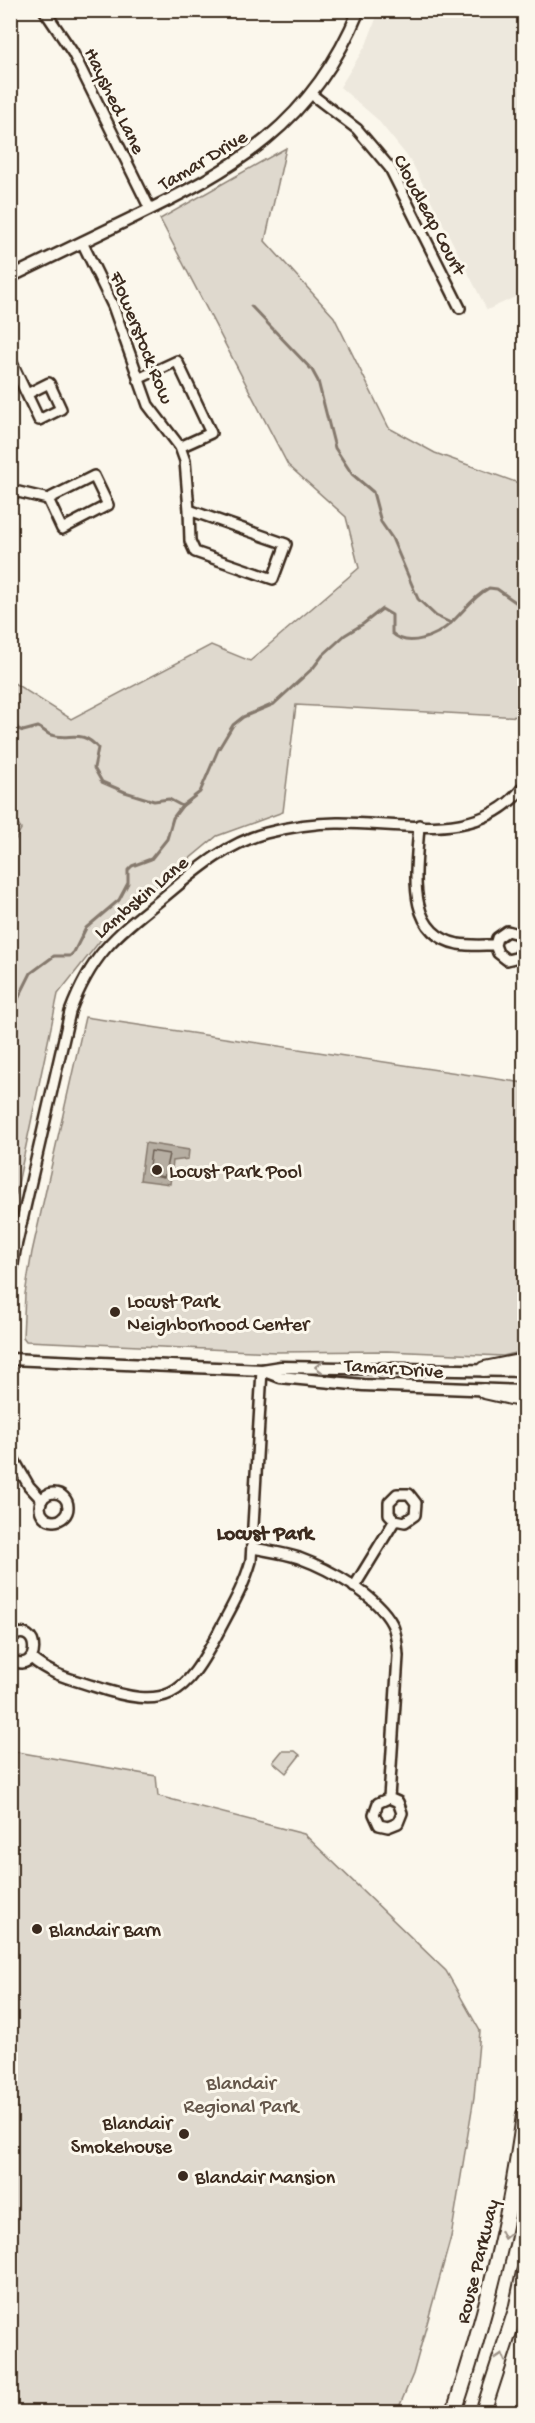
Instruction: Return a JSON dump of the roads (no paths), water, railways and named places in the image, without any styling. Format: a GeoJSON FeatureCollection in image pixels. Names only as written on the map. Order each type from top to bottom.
{"type":"FeatureCollection","features":[{"type":"Feature","properties":{"kind":"main road"},"geometry":{"type":"LineString","coordinates":[[484,1369],[525,1362]]}},
{"type":"Feature","properties":{"kind":"main road"},"geometry":{"type":"LineString","coordinates":[[484,1391],[525,1400]]}},
{"type":"Feature","properties":{"kind":"main road","name":"Rouse Parkway"},"geometry":{"type":"LineString","coordinates":[[454,2412],[488,2303],[502,2248],[525,2115]]}},
{"type":"Feature","properties":{"kind":"main road"},"geometry":{"type":"LineString","coordinates":[[483,2412],[516,2310],[525,2272]]}},
{"type":"Feature","properties":{"kind":"street","name":"Hayshed Lane"},"geometry":{"type":"LineString","coordinates":[[44,10],[73,53],[150,209]]}},
{"type":"Feature","properties":{"kind":"street","name":"Tamar Drive"},"geometry":{"type":"LineString","coordinates":[[10,277],[204,183],[249,154],[285,122],[311,94],[338,53],[359,10]]}},
{"type":"Feature","properties":{"kind":"street","name":"Cloudleap Court"},"geometry":{"type":"LineString","coordinates":[[311,94],[357,129],[390,168],[460,308]]}},
{"type":"Feature","properties":{"kind":"street","name":"Flowerstock Row"},"geometry":{"type":"LineString","coordinates":[[82,242],[112,306],[148,405],[180,447],[185,461],[190,541],[195,552],[273,579],[286,544],[189,510]]}},
{"type":"Feature","properties":{"kind":"street"},"geometry":{"type":"LineString","coordinates":[[10,359],[27,394]]}},
{"type":"Feature","properties":{"kind":"street"},"geometry":{"type":"LineString","coordinates":[[138,379],[177,361],[211,433],[180,447]]}},
{"type":"Feature","properties":{"kind":"street"},"geometry":{"type":"LineString","coordinates":[[11,490],[48,499],[94,476],[108,505],[62,529],[48,499]]}},
{"type":"Feature","properties":{"kind":"street","name":"Lambskin Lane"},"geometry":{"type":"LineString","coordinates":[[10,1284],[15,1251],[70,1012],[86,974],[121,930],[207,863],[225,851],[262,834],[304,825],[330,823],[453,825],[481,820],[502,807],[525,786]]}},
{"type":"Feature","properties":{"kind":"street"},"geometry":{"type":"LineString","coordinates":[[419,825],[417,891],[418,909],[424,921],[431,930],[448,941],[459,944],[495,945]]}},
{"type":"Feature","properties":{"kind":"street","name":"Tamar Drive"},"geometry":{"type":"LineString","coordinates":[[10,1359],[262,1370],[281,1366],[525,1371]]}},
{"type":"Feature","properties":{"kind":"street","name":"Tamar Drive"},"geometry":{"type":"LineString","coordinates":[[262,1370],[280,1377],[363,1385],[525,1391]]}},
{"type":"Feature","properties":{"kind":"street"},"geometry":{"type":"LineString","coordinates":[[31,1658],[49,1671],[130,1698],[157,1697],[181,1687],[200,1666],[241,1590],[251,1561],[262,1370]]}},
{"type":"Feature","properties":{"kind":"street"},"geometry":{"type":"LineString","coordinates":[[10,1453],[29,1486],[42,1500]]}},
{"type":"Feature","properties":{"kind":"street"},"geometry":{"type":"LineString","coordinates":[[354,1587],[395,1520]]}},
{"type":"Feature","properties":{"kind":"street"},"geometry":{"type":"LineString","coordinates":[[253,1548],[299,1558],[354,1587],[374,1601],[385,1613],[396,1638],[398,1656],[389,1798]]}},
{"type":"Feature","properties":{"kind":"street"},"geometry":{"type":"LineString","coordinates":[[10,1637],[19,1633],[24,1634],[32,1640],[35,1649],[31,1658],[19,1663],[10,1659]]}},
{"type":"Feature","properties":{"kind":"water","name":"Locust Park Pool"},"geometry":{"type":"Polygon","coordinates":[[[145,1143],[189,1150],[188,1159],[173,1161],[170,1184],[140,1180],[145,1143]]]}},
{"type":"Feature","properties":{"kind":"waterway"},"geometry":{"type":"LineString","coordinates":[[251,306],[312,370],[318,381],[335,448],[352,474],[373,492],[381,522],[392,538],[418,599],[436,616],[451,623]]}},
{"type":"Feature","properties":{"kind":"waterway"},"geometry":{"type":"LineString","coordinates":[[10,1015],[31,973],[54,956],[70,956],[86,928],[119,900],[128,883],[128,870],[132,866],[151,859],[167,839],[173,818],[182,806],[200,792],[218,750],[233,725],[243,717],[274,704],[345,635],[382,609],[392,615],[392,633],[406,640],[422,639],[445,628],[473,600],[489,588],[497,589],[524,608]]}},
{"type":"Feature","properties":{"kind":"waterway"},"geometry":{"type":"LineString","coordinates":[[10,714],[18,729],[23,731],[38,727],[51,735],[86,738],[92,742],[98,748],[94,768],[102,782],[154,801],[169,799],[182,806]]}},
{"type":"Feature","properties":{"kind":"place","name":"Locust Park Pool"},"geometry":{"type":"Point","coordinates":[157,1170]}},
{"type":"Feature","properties":{"kind":"place","name":"Locust Park Neighborhood Center"},"geometry":{"type":"Point","coordinates":[115,1312]}},
{"type":"Feature","properties":{"kind":"place","name":"Blandair Barn"},"geometry":{"type":"Point","coordinates":[37,1929]}},
{"type":"Feature","properties":{"kind":"place","name":"Blandair Smokehouse"},"geometry":{"type":"Point","coordinates":[184,2134]}},
{"type":"Feature","properties":{"kind":"place","name":"Blandair Mansion"},"geometry":{"type":"Point","coordinates":[183,2176]}},
{"type":"Feature","properties":{"kind":"district","name":"Locust Park"},"geometry":{"type":"Point","coordinates":[265,1532]}},
{"type":"Feature","properties":{"kind":"park label","name":"Blandair Regional Park"},"geometry":{"type":"Point","coordinates":[241,2094]}}]}
